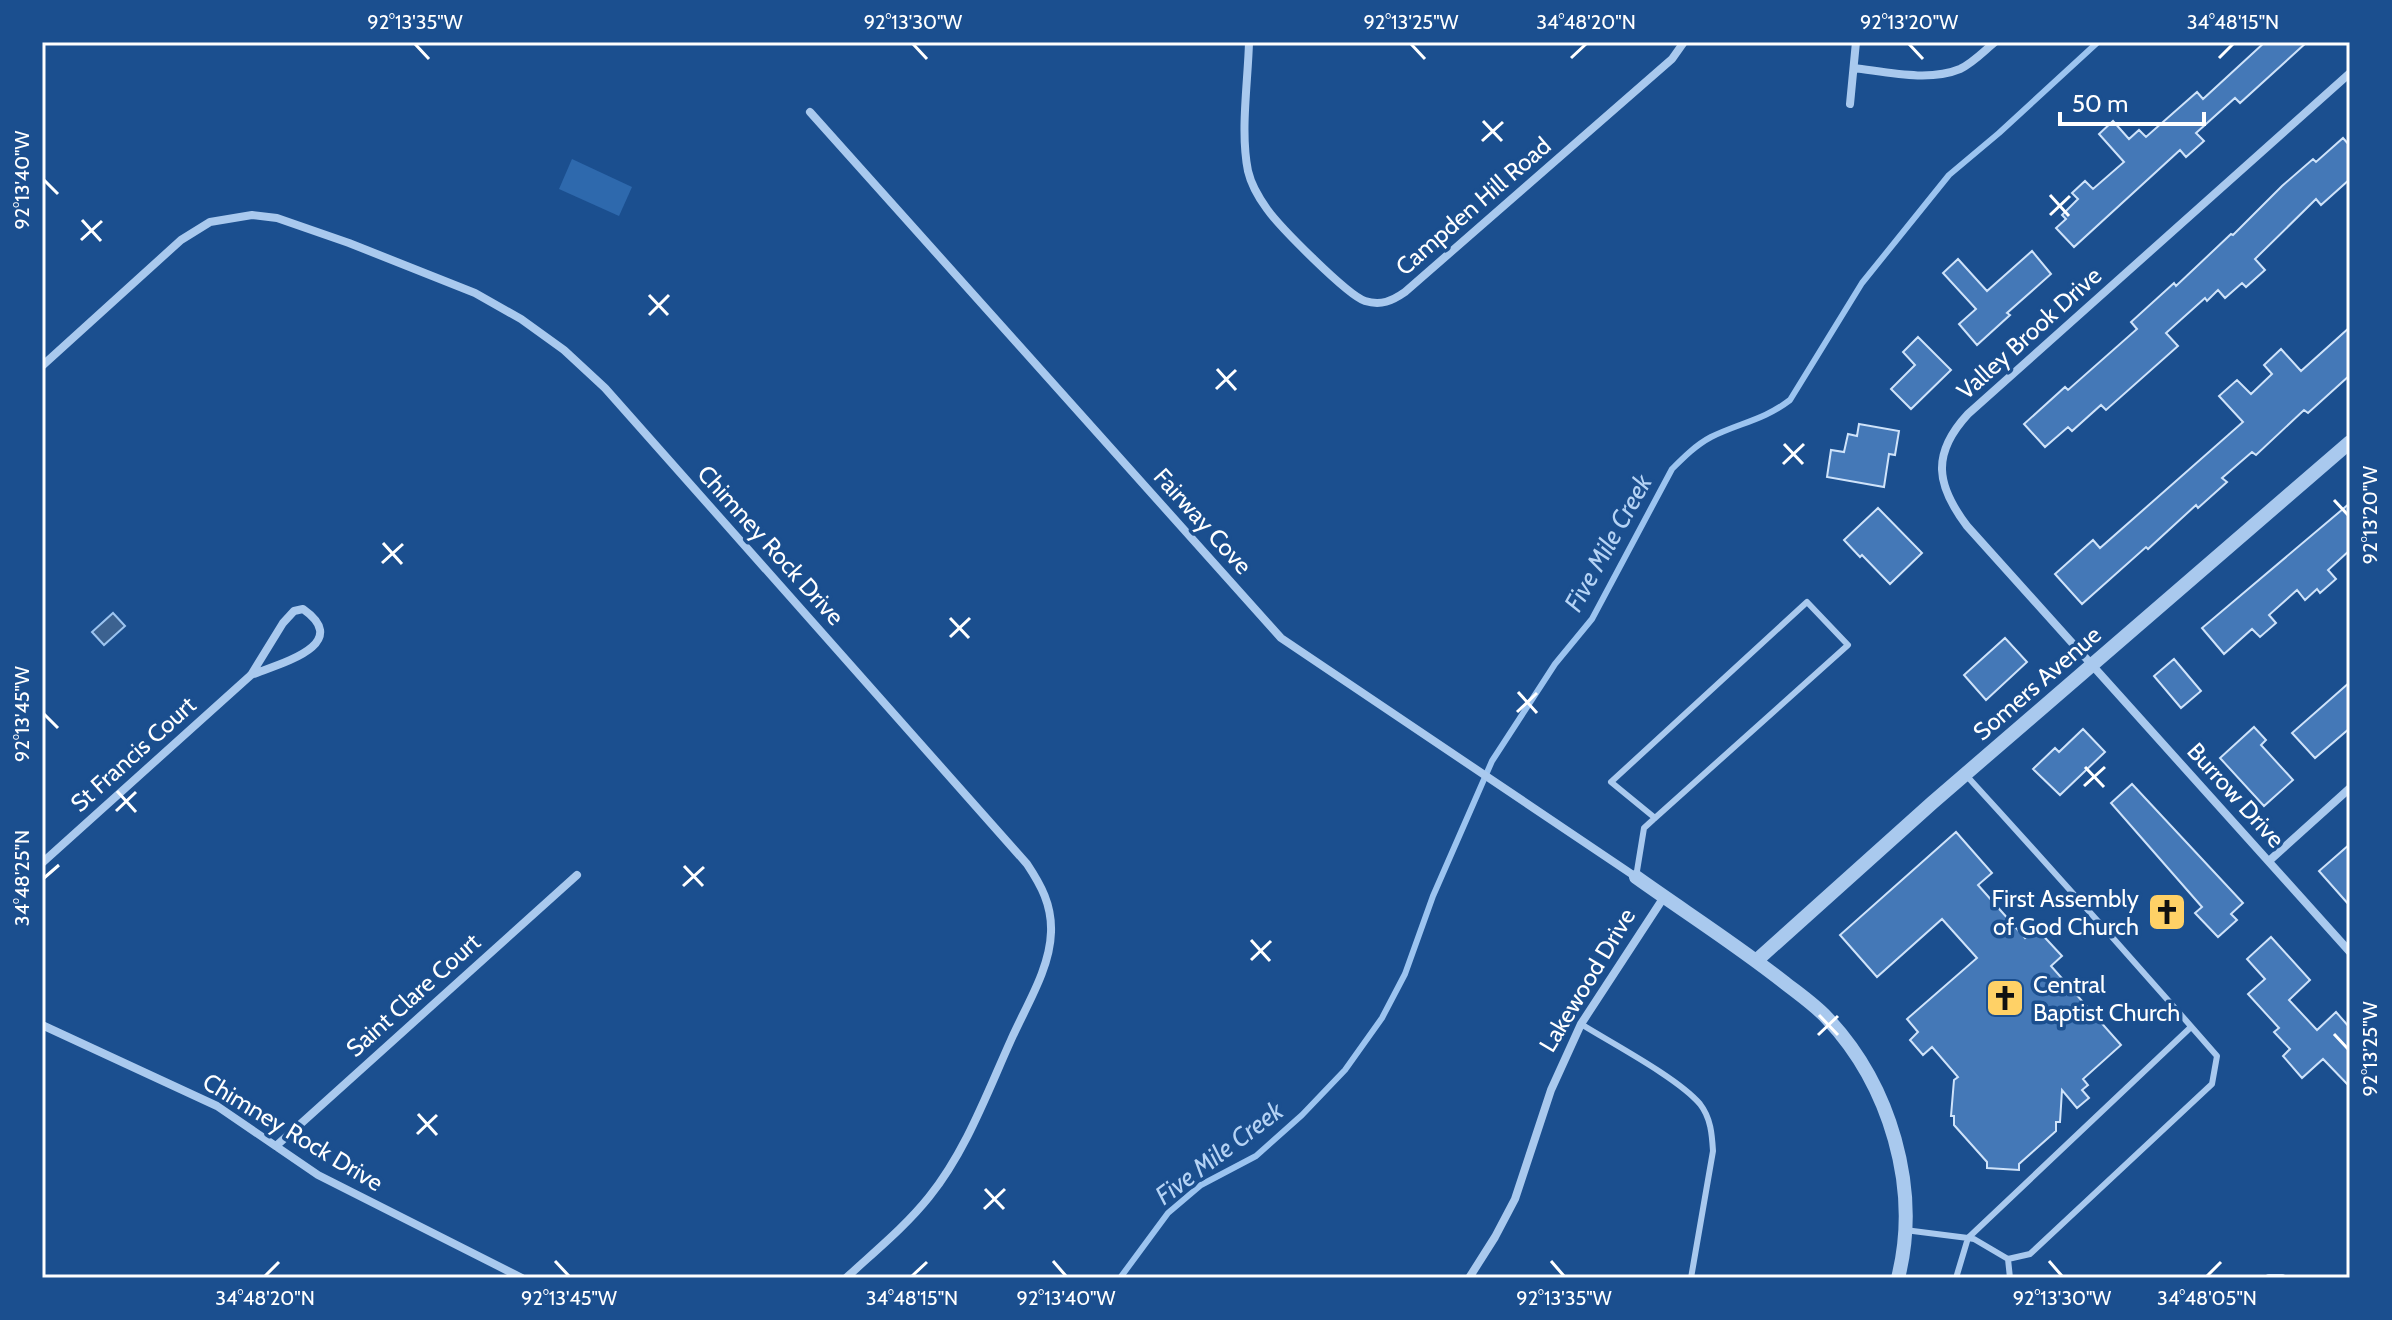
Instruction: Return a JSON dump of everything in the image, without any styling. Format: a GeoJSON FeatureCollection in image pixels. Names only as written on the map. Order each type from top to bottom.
{"type":"FeatureCollection","features":[{"type":"Feature","properties":{"kind":"street","name":"Campden Hill Road"},"geometry":{"type":"LineString","coordinates":[[1249,42],[1245,150],[1252,184],[1269,211],[1343,288],[1363,301],[1379,304],[1394,300],[1405,292],[1672,59],[1684,42]]}},
{"type":"Feature","properties":{"kind":"street"},"geometry":{"type":"LineString","coordinates":[[1850,104],[1856,42]]}},
{"type":"Feature","properties":{"kind":"street"},"geometry":{"type":"LineString","coordinates":[[1854,68],[1942,74],[1972,62],[1995,42]]}},
{"type":"Feature","properties":{"kind":"street","name":"Valley Brook Drive"},"geometry":{"type":"LineString","coordinates":[[2092,664],[1952,507],[1942,475],[1945,445],[1953,430],[1968,414],[2350,73]]}},
{"type":"Feature","properties":{"kind":"street","name":"Fairway Cove"},"geometry":{"type":"LineString","coordinates":[[810,112],[1281,638],[1636,877]]}},
{"type":"Feature","properties":{"kind":"street","name":"Chimney Rock Drive"},"geometry":{"type":"LineString","coordinates":[[42,366],[181,240],[210,222],[226,217],[252,215],[277,218],[363,248],[475,293],[521,319],[564,350],[605,388],[1027,864],[1040,884],[1050,914],[1051,933],[1044,969],[946,1173],[909,1221],[846,1278]]}},
{"type":"Feature","properties":{"kind":"street","name":"Somers Avenue"},"geometry":{"type":"LineString","coordinates":[[1756,961],[1965,774],[2350,442]]}},
{"type":"Feature","properties":{"kind":"street"},"geometry":{"type":"LineString","coordinates":[[303,609],[312,616],[320,630],[318,641],[311,649],[251,675],[283,623],[294,611],[303,609]]}},
{"type":"Feature","properties":{"kind":"street","name":"Burrow Drive"},"geometry":{"type":"LineString","coordinates":[[2092,664],[2350,952]]}},
{"type":"Feature","properties":{"kind":"street","name":"St Francis Court"},"geometry":{"type":"LineString","coordinates":[[42,863],[251,675]]}},
{"type":"Feature","properties":{"kind":"street"},"geometry":{"type":"LineString","coordinates":[[2269,861],[2350,788]]}},
{"type":"Feature","properties":{"kind":"street","name":"Saint Clare Court"},"geometry":{"type":"LineString","coordinates":[[276,1146],[577,875]]}},
{"type":"Feature","properties":{"kind":"street"},"geometry":{"type":"LineString","coordinates":[[1636,877],[1664,897]]}},
{"type":"Feature","properties":{"kind":"street","name":"Lakewood Drive"},"geometry":{"type":"LineString","coordinates":[[1469,1278],[1515,1199],[1551,1090],[1581,1024],[1664,897],[1756,961],[1825,1015],[1860,1060],[1887,1116],[1904,1189],[1905,1230],[1898,1278]]}},
{"type":"Feature","properties":{"kind":"street","name":"Chimney Rock Drive"},"geometry":{"type":"LineString","coordinates":[[42,1025],[217,1106],[318,1175],[522,1278]]}},
{"type":"Feature","properties":{"kind":"street"},"geometry":{"type":"LineString","coordinates":[[2269,1278],[2282,1278]]}},
{"type":"Feature","properties":{"kind":"lane"},"geometry":{"type":"LineString","coordinates":[[1636,877],[1644,828],[1848,645],[1807,602],[1611,782],[1655,818]]}},
{"type":"Feature","properties":{"kind":"lane"},"geometry":{"type":"LineString","coordinates":[[1905,1230],[1974,1239],[2008,1259],[2030,1254],[2212,1084],[2217,1056],[1965,774]]}},
{"type":"Feature","properties":{"kind":"lane"},"geometry":{"type":"LineString","coordinates":[[1581,1024],[1683,1088],[1707,1116],[1713,1151],[1691,1278]]}},
{"type":"Feature","properties":{"kind":"lane"},"geometry":{"type":"LineString","coordinates":[[1956,1278],[1968,1238],[2191,1027]]}},
{"type":"Feature","properties":{"kind":"lane"},"geometry":{"type":"LineString","coordinates":[[2008,1259],[2010,1278]]}},
{"type":"Feature","properties":{"kind":"shaded area"},"geometry":{"type":"Polygon","coordinates":[[[572,159],[632,187],[619,216],[559,189],[572,159]]]}},
{"type":"Feature","properties":{"kind":"shaded area"},"geometry":{"type":"Polygon","coordinates":[[[113,613],[125,626],[104,645],[92,632],[113,613]]]}},
{"type":"Feature","properties":{"kind":"building"},"geometry":{"type":"Polygon","coordinates":[[[2265,42],[2307,42],[2240,103],[2235,98],[2196,133],[2204,141],[2186,157],[2180,150],[2074,247],[2056,228],[2066,219],[2062,215],[2078,199],[2072,193],[2085,181],[2093,189],[2124,162],[2099,134],[2113,121],[2129,139],[2139,130],[2146,137],[2197,92],[2203,99],[2265,42]]]}},
{"type":"Feature","properties":{"kind":"building"},"geometry":{"type":"Polygon","coordinates":[[[2343,138],[2350,146],[2350,179],[2321,205],[2316,199],[2255,259],[2265,270],[2246,287],[2242,283],[2225,298],[2218,290],[2207,301],[2205,298],[2166,333],[2178,346],[2106,410],[2101,405],[2072,431],[2068,427],[2045,447],[2024,424],[2137,329],[2131,322],[2233,235],[2282,186],[2343,138]]]}},
{"type":"Feature","properties":{"kind":"building"},"geometry":{"type":"Polygon","coordinates":[[[2032,251],[2051,274],[1977,345],[1959,324],[1976,309],[1943,273],[1958,259],[1987,291],[2032,251]]]}},
{"type":"Feature","properties":{"kind":"building"},"geometry":{"type":"Polygon","coordinates":[[[2350,327],[2350,375],[2308,413],[2304,410],[2256,455],[2252,452],[2222,478],[2227,482],[2198,508],[2196,505],[2082,604],[2055,574],[2093,540],[2100,548],[2243,422],[2219,396],[2237,380],[2251,394],[2272,374],[2264,365],[2281,349],[2301,371],[2350,327]]]}},
{"type":"Feature","properties":{"kind":"building"},"geometry":{"type":"Polygon","coordinates":[[[1918,337],[1951,370],[1911,409],[1891,389],[1915,365],[1903,352],[1918,337]]]}},
{"type":"Feature","properties":{"kind":"building"},"geometry":{"type":"Polygon","coordinates":[[[1859,424],[1899,431],[1895,455],[1889,454],[1884,487],[1827,477],[1831,450],[1844,452],[1848,434],[1857,436],[1859,424]]]}},
{"type":"Feature","properties":{"kind":"building"},"geometry":{"type":"Polygon","coordinates":[[[2350,503],[2350,550],[2328,570],[2336,579],[2320,593],[2317,589],[2305,600],[2297,590],[2269,615],[2276,623],[2260,637],[2252,629],[2224,654],[2202,628],[2350,503]]]}},
{"type":"Feature","properties":{"kind":"building"},"geometry":{"type":"Polygon","coordinates":[[[1878,508],[1922,553],[1890,584],[1844,540],[1878,508]]]}},
{"type":"Feature","properties":{"kind":"building"},"geometry":{"type":"Polygon","coordinates":[[[2005,638],[2027,662],[1986,700],[1964,675],[2005,638]]]}},
{"type":"Feature","properties":{"kind":"building"},"geometry":{"type":"Polygon","coordinates":[[[2174,659],[2201,691],[2181,708],[2154,676],[2174,659]]]}},
{"type":"Feature","properties":{"kind":"building"},"geometry":{"type":"Polygon","coordinates":[[[2350,682],[2350,728],[2315,758],[2292,733],[2350,682]]]}},
{"type":"Feature","properties":{"kind":"building"},"geometry":{"type":"Polygon","coordinates":[[[2254,727],[2266,740],[2261,745],[2293,780],[2264,806],[2220,758],[2254,727]]]}},
{"type":"Feature","properties":{"kind":"building"},"geometry":{"type":"Polygon","coordinates":[[[2083,729],[2105,752],[2060,795],[2033,769],[2055,748],[2059,752],[2083,729]]]}},
{"type":"Feature","properties":{"kind":"building"},"geometry":{"type":"Polygon","coordinates":[[[2132,784],[2243,903],[2231,914],[2237,920],[2218,937],[2195,913],[2202,907],[2111,803],[2132,784]]]}},
{"type":"Feature","properties":{"kind":"building","name":"Central Baptist Church"},"geometry":{"type":"Polygon","coordinates":[[[1956,832],[1992,873],[1978,885],[2025,938],[2036,928],[2062,956],[2051,966],[2121,1045],[2083,1079],[2088,1085],[2082,1090],[2089,1098],[2077,1108],[2062,1090],[2060,1122],[2056,1122],[2056,1131],[2019,1164],[2019,1170],[1987,1168],[1987,1162],[1954,1125],[1954,1116],[1951,1116],[1954,1080],[1958,1077],[1932,1047],[1923,1055],[1910,1040],[1918,1032],[1907,1019],[1977,958],[1942,919],[1877,977],[1840,935],[1956,832]]]}},
{"type":"Feature","properties":{"kind":"building"},"geometry":{"type":"Polygon","coordinates":[[[2350,844],[2350,906],[2319,871],[2350,844]]]}},
{"type":"Feature","properties":{"kind":"building"},"geometry":{"type":"Polygon","coordinates":[[[2271,937],[2310,980],[2289,1000],[2317,1030],[2336,1012],[2350,1028],[2350,1087],[2323,1059],[2302,1078],[2283,1056],[2290,1049],[2274,1032],[2279,1028],[2248,994],[2265,979],[2247,959],[2271,937]]]}},
{"type":"Feature","properties":{"kind":"waterway","name":"Five Mile Creek"},"geometry":{"type":"LineString","coordinates":[[1120,1278],[1168,1213],[1201,1185],[1256,1156],[1302,1115],[1345,1070],[1382,1018],[1405,974],[1433,896],[1492,761],[1555,664],[1592,619],[1672,469],[1706,440],[1771,412],[1790,400],[1862,283],[1949,175],[2098,42]]}},
{"type":"Feature","properties":{"kind":"place","name":"First Assembly of God Church"},"geometry":{"type":"Point","coordinates":[2167,912]}},
{"type":"Feature","properties":{"kind":"place","name":"Central Baptist Church"},"geometry":{"type":"Point","coordinates":[2005,998]}}]}
